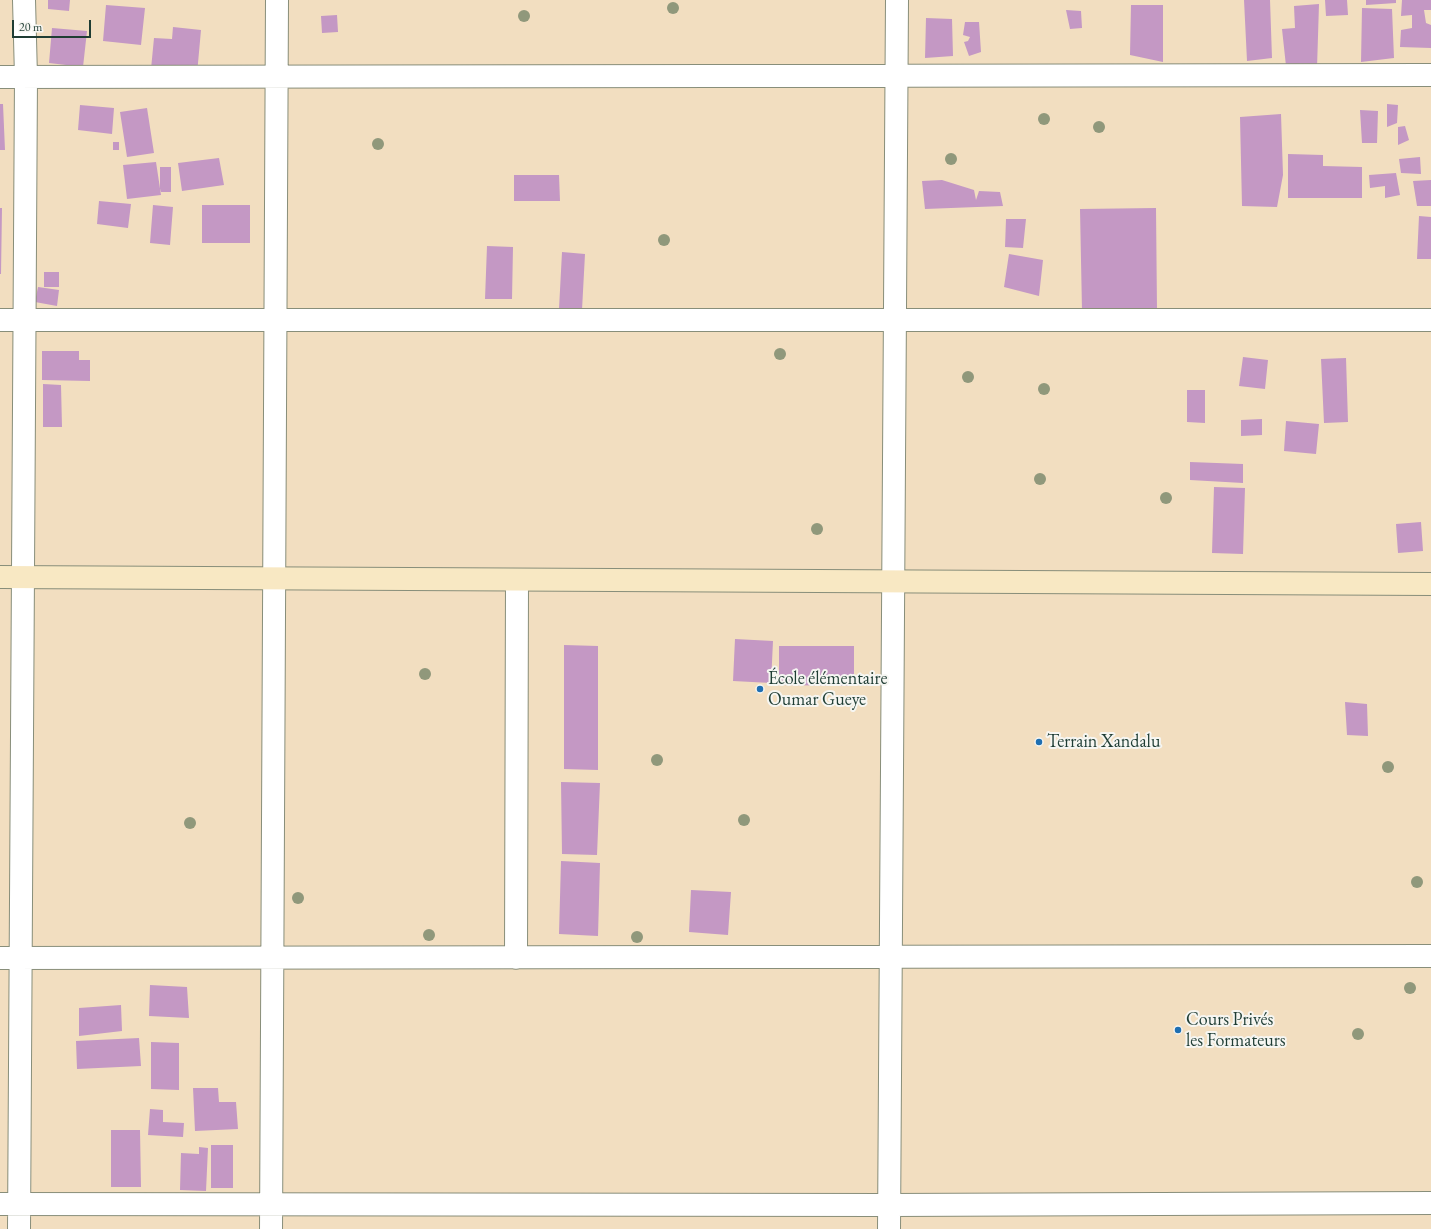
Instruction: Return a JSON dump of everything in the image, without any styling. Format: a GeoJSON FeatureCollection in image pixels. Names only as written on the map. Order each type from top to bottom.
{"type":"FeatureCollection","features":[{"type":"Feature","properties":{"kind":"main road"},"geometry":{"type":"LineString","coordinates":[[0,577],[1431,584]]}},
{"type":"Feature","properties":{"kind":"street"},"geometry":{"type":"LineString","coordinates":[[19,1229],[9,1204],[10,958],[23,577],[26,77],[24,0]]}},
{"type":"Feature","properties":{"kind":"street"},"geometry":{"type":"LineString","coordinates":[[271,1229],[277,0]]}},
{"type":"Feature","properties":{"kind":"street"},"geometry":{"type":"LineString","coordinates":[[889,1229],[897,0]]}},
{"type":"Feature","properties":{"kind":"street"},"geometry":{"type":"LineString","coordinates":[[0,77],[1431,75]]}},
{"type":"Feature","properties":{"kind":"street"},"geometry":{"type":"LineString","coordinates":[[0,320],[1431,320]]}},
{"type":"Feature","properties":{"kind":"street"},"geometry":{"type":"LineString","coordinates":[[516,958],[517,580]]}},
{"type":"Feature","properties":{"kind":"street"},"geometry":{"type":"LineString","coordinates":[[10,958],[1431,956]]}},
{"type":"Feature","properties":{"kind":"street"},"geometry":{"type":"LineString","coordinates":[[9,1204],[889,1205],[1431,1203]]}},
{"type":"Feature","properties":{"kind":"building"},"geometry":{"type":"Polygon","coordinates":[[[48,0],[70,0],[69,11],[48,9],[48,0]]]}},
{"type":"Feature","properties":{"kind":"building"},"geometry":{"type":"Polygon","coordinates":[[[1244,0],[1270,0],[1272,58],[1247,61],[1244,0]]]}},
{"type":"Feature","properties":{"kind":"building"},"geometry":{"type":"Polygon","coordinates":[[[1325,0],[1347,0],[1348,15],[1326,16],[1325,0]]]}},
{"type":"Feature","properties":{"kind":"building"},"geometry":{"type":"Polygon","coordinates":[[[1366,0],[1396,0],[1396,3],[1366,5],[1366,0]]]}},
{"type":"Feature","properties":{"kind":"building"},"geometry":{"type":"Polygon","coordinates":[[[1402,0],[1431,0],[1431,10],[1424,10],[1426,23],[1431,25],[1431,48],[1400,47],[1401,30],[1412,28],[1412,15],[1401,16],[1402,0]]]}},
{"type":"Feature","properties":{"kind":"building"},"geometry":{"type":"Polygon","coordinates":[[[1319,4],[1317,68],[1286,66],[1282,29],[1295,28],[1294,6],[1319,4]]]}},
{"type":"Feature","properties":{"kind":"building"},"geometry":{"type":"Polygon","coordinates":[[[106,5],[145,8],[141,45],[103,41],[106,5]]]}},
{"type":"Feature","properties":{"kind":"building"},"geometry":{"type":"Polygon","coordinates":[[[1131,5],[1163,5],[1163,62],[1130,55],[1131,5]]]}},
{"type":"Feature","properties":{"kind":"building"},"geometry":{"type":"Polygon","coordinates":[[[1362,8],[1392,9],[1394,58],[1361,62],[1362,8]]]}},
{"type":"Feature","properties":{"kind":"building"},"geometry":{"type":"Polygon","coordinates":[[[1066,10],[1081,11],[1082,28],[1070,29],[1066,10]]]}},
{"type":"Feature","properties":{"kind":"building"},"geometry":{"type":"Polygon","coordinates":[[[337,15],[338,32],[322,33],[321,16],[337,15]]]}},
{"type":"Feature","properties":{"kind":"building"},"geometry":{"type":"Polygon","coordinates":[[[926,18],[952,19],[953,56],[925,58],[926,18]]]}},
{"type":"Feature","properties":{"kind":"building"},"geometry":{"type":"Polygon","coordinates":[[[965,22],[979,22],[981,52],[969,56],[964,42],[968,41],[970,37],[963,35],[965,22]]]}},
{"type":"Feature","properties":{"kind":"building"},"geometry":{"type":"Polygon","coordinates":[[[173,27],[201,30],[197,74],[151,69],[154,38],[172,39],[173,27]]]}},
{"type":"Feature","properties":{"kind":"building"},"geometry":{"type":"Polygon","coordinates":[[[52,28],[87,31],[83,67],[49,63],[52,28]]]}},
{"type":"Feature","properties":{"kind":"building"},"geometry":{"type":"Polygon","coordinates":[[[0,104],[3,104],[5,150],[0,150],[0,104]]]}},
{"type":"Feature","properties":{"kind":"building"},"geometry":{"type":"Polygon","coordinates":[[[1387,104],[1398,105],[1397,123],[1387,127],[1387,104]]]}},
{"type":"Feature","properties":{"kind":"building"},"geometry":{"type":"Polygon","coordinates":[[[80,105],[114,108],[112,134],[78,130],[80,105]]]}},
{"type":"Feature","properties":{"kind":"building"},"geometry":{"type":"Polygon","coordinates":[[[147,108],[154,153],[127,157],[120,112],[147,108]]]}},
{"type":"Feature","properties":{"kind":"building"},"geometry":{"type":"Polygon","coordinates":[[[1360,110],[1378,111],[1377,143],[1362,143],[1360,110]]]}},
{"type":"Feature","properties":{"kind":"building"},"geometry":{"type":"Polygon","coordinates":[[[1281,114],[1283,175],[1277,207],[1242,206],[1240,117],[1281,114]]]}},
{"type":"Feature","properties":{"kind":"building"},"geometry":{"type":"Polygon","coordinates":[[[1405,126],[1409,140],[1398,145],[1398,127],[1405,126]]]}},
{"type":"Feature","properties":{"kind":"building"},"geometry":{"type":"Polygon","coordinates":[[[113,142],[119,142],[119,150],[113,150],[113,142]]]}},
{"type":"Feature","properties":{"kind":"building"},"geometry":{"type":"Polygon","coordinates":[[[1288,154],[1323,155],[1323,166],[1362,167],[1362,198],[1288,198],[1288,154]]]}},
{"type":"Feature","properties":{"kind":"building"},"geometry":{"type":"Polygon","coordinates":[[[1420,157],[1421,174],[1401,173],[1399,159],[1420,157]]]}},
{"type":"Feature","properties":{"kind":"building"},"geometry":{"type":"Polygon","coordinates":[[[219,158],[224,185],[182,191],[178,163],[219,158]]]}},
{"type":"Feature","properties":{"kind":"building"},"geometry":{"type":"Polygon","coordinates":[[[156,162],[161,195],[127,199],[123,165],[156,162]]]}},
{"type":"Feature","properties":{"kind":"building"},"geometry":{"type":"Polygon","coordinates":[[[160,167],[171,167],[171,192],[160,192],[160,167]]]}},
{"type":"Feature","properties":{"kind":"building"},"geometry":{"type":"Polygon","coordinates":[[[1396,173],[1400,195],[1385,198],[1385,186],[1370,188],[1369,175],[1396,173]]]}},
{"type":"Feature","properties":{"kind":"building"},"geometry":{"type":"Polygon","coordinates":[[[514,175],[559,175],[560,201],[514,201],[514,175]]]}},
{"type":"Feature","properties":{"kind":"building"},"geometry":{"type":"Polygon","coordinates":[[[942,180],[974,190],[976,200],[979,191],[1000,192],[1003,206],[925,209],[922,181],[942,180]]]}},
{"type":"Feature","properties":{"kind":"building"},"geometry":{"type":"Polygon","coordinates":[[[1431,180],[1431,206],[1417,206],[1413,181],[1431,180]]]}},
{"type":"Feature","properties":{"kind":"building"},"geometry":{"type":"Polygon","coordinates":[[[99,201],[131,204],[128,228],[97,224],[99,201]]]}},
{"type":"Feature","properties":{"kind":"building"},"geometry":{"type":"Polygon","coordinates":[[[153,205],[173,207],[170,245],[150,243],[153,205]]]}},
{"type":"Feature","properties":{"kind":"building"},"geometry":{"type":"Polygon","coordinates":[[[202,205],[250,205],[250,243],[202,243],[202,205]]]}},
{"type":"Feature","properties":{"kind":"building"},"geometry":{"type":"Polygon","coordinates":[[[0,208],[2,208],[1,274],[0,274],[0,208]]]}},
{"type":"Feature","properties":{"kind":"building"},"geometry":{"type":"Polygon","coordinates":[[[1156,208],[1157,310],[1082,311],[1080,209],[1156,208]]]}},
{"type":"Feature","properties":{"kind":"building"},"geometry":{"type":"Polygon","coordinates":[[[1419,216],[1431,217],[1431,259],[1417,259],[1419,216]]]}},
{"type":"Feature","properties":{"kind":"building"},"geometry":{"type":"Polygon","coordinates":[[[1006,219],[1026,219],[1023,248],[1005,247],[1006,219]]]}},
{"type":"Feature","properties":{"kind":"building"},"geometry":{"type":"Polygon","coordinates":[[[487,246],[513,247],[512,299],[485,299],[487,246]]]}},
{"type":"Feature","properties":{"kind":"building"},"geometry":{"type":"Polygon","coordinates":[[[562,252],[585,254],[582,310],[559,309],[562,252]]]}},
{"type":"Feature","properties":{"kind":"building"},"geometry":{"type":"Polygon","coordinates":[[[1009,254],[1043,260],[1039,296],[1004,287],[1009,254]]]}},
{"type":"Feature","properties":{"kind":"building"},"geometry":{"type":"Polygon","coordinates":[[[44,272],[59,272],[59,287],[44,287],[44,272]]]}},
{"type":"Feature","properties":{"kind":"building"},"geometry":{"type":"Polygon","coordinates":[[[38,287],[59,290],[57,306],[35,302],[38,287]]]}},
{"type":"Feature","properties":{"kind":"building"},"geometry":{"type":"Polygon","coordinates":[[[42,351],[79,351],[79,360],[90,360],[90,381],[42,380],[42,351]]]}},
{"type":"Feature","properties":{"kind":"building"},"geometry":{"type":"Polygon","coordinates":[[[1243,357],[1268,360],[1265,389],[1239,386],[1243,357]]]}},
{"type":"Feature","properties":{"kind":"building"},"geometry":{"type":"Polygon","coordinates":[[[1346,358],[1348,422],[1324,423],[1321,359],[1346,358]]]}},
{"type":"Feature","properties":{"kind":"building"},"geometry":{"type":"Polygon","coordinates":[[[43,384],[61,385],[62,427],[43,427],[43,384]]]}},
{"type":"Feature","properties":{"kind":"building"},"geometry":{"type":"Polygon","coordinates":[[[1187,390],[1205,390],[1205,423],[1187,422],[1187,390]]]}},
{"type":"Feature","properties":{"kind":"building"},"geometry":{"type":"Polygon","coordinates":[[[1262,419],[1262,435],[1241,436],[1241,420],[1262,419]]]}},
{"type":"Feature","properties":{"kind":"building"},"geometry":{"type":"Polygon","coordinates":[[[1286,421],[1319,424],[1316,454],[1284,451],[1286,421]]]}},
{"type":"Feature","properties":{"kind":"building"},"geometry":{"type":"Polygon","coordinates":[[[1190,462],[1243,464],[1243,483],[1190,480],[1190,462]]]}},
{"type":"Feature","properties":{"kind":"building"},"geometry":{"type":"Polygon","coordinates":[[[1214,487],[1245,488],[1243,554],[1212,553],[1214,487]]]}},
{"type":"Feature","properties":{"kind":"building"},"geometry":{"type":"Polygon","coordinates":[[[1421,522],[1423,551],[1398,553],[1396,524],[1421,522]]]}},
{"type":"Feature","properties":{"kind":"building"},"geometry":{"type":"Polygon","coordinates":[[[735,639],[773,641],[771,683],[733,681],[735,639]]]}},
{"type":"Feature","properties":{"kind":"building"},"geometry":{"type":"Polygon","coordinates":[[[564,645],[598,646],[598,770],[564,769],[564,645]]]}},
{"type":"Feature","properties":{"kind":"building"},"geometry":{"type":"Polygon","coordinates":[[[779,646],[854,646],[854,686],[779,685],[779,646]]]}},
{"type":"Feature","properties":{"kind":"building"},"geometry":{"type":"Polygon","coordinates":[[[1345,702],[1367,704],[1368,736],[1347,735],[1345,702]]]}},
{"type":"Feature","properties":{"kind":"building"},"geometry":{"type":"Polygon","coordinates":[[[561,782],[600,783],[597,855],[562,854],[561,782]]]}},
{"type":"Feature","properties":{"kind":"building"},"geometry":{"type":"Polygon","coordinates":[[[561,861],[600,863],[598,936],[559,934],[561,861]]]}},
{"type":"Feature","properties":{"kind":"building"},"geometry":{"type":"Polygon","coordinates":[[[691,890],[731,892],[728,935],[689,932],[691,890]]]}},
{"type":"Feature","properties":{"kind":"building"},"geometry":{"type":"Polygon","coordinates":[[[150,985],[187,987],[189,1018],[149,1016],[150,985]]]}},
{"type":"Feature","properties":{"kind":"building"},"geometry":{"type":"Polygon","coordinates":[[[121,1005],[122,1031],[79,1036],[79,1008],[121,1005]]]}},
{"type":"Feature","properties":{"kind":"building"},"geometry":{"type":"Polygon","coordinates":[[[139,1038],[141,1066],[77,1069],[76,1041],[139,1038]]]}},
{"type":"Feature","properties":{"kind":"building"},"geometry":{"type":"Polygon","coordinates":[[[151,1042],[179,1043],[179,1090],[151,1089],[151,1042]]]}},
{"type":"Feature","properties":{"kind":"building"},"geometry":{"type":"Polygon","coordinates":[[[193,1088],[218,1088],[219,1102],[236,1102],[238,1129],[195,1131],[193,1088]]]}},
{"type":"Feature","properties":{"kind":"building"},"geometry":{"type":"Polygon","coordinates":[[[150,1109],[163,1110],[163,1122],[184,1123],[183,1137],[148,1135],[150,1109]]]}},
{"type":"Feature","properties":{"kind":"building"},"geometry":{"type":"Polygon","coordinates":[[[111,1130],[140,1130],[141,1187],[111,1187],[111,1130]]]}},
{"type":"Feature","properties":{"kind":"building"},"geometry":{"type":"Polygon","coordinates":[[[211,1145],[233,1145],[233,1188],[211,1188],[211,1145]]]}},
{"type":"Feature","properties":{"kind":"building"},"geometry":{"type":"Polygon","coordinates":[[[199,1147],[208,1148],[206,1191],[180,1190],[181,1153],[199,1154],[199,1147]]]}},
{"type":"Feature","properties":{"kind":"place","name":"École élémentaire Oumar Gueye"},"geometry":{"type":"Point","coordinates":[760,689]}},
{"type":"Feature","properties":{"kind":"place","name":"Terrain Xandalu"},"geometry":{"type":"Point","coordinates":[1039,742]}},
{"type":"Feature","properties":{"kind":"place","name":"Cours Privés les Formateurs"},"geometry":{"type":"Point","coordinates":[1178,1030]}}]}
